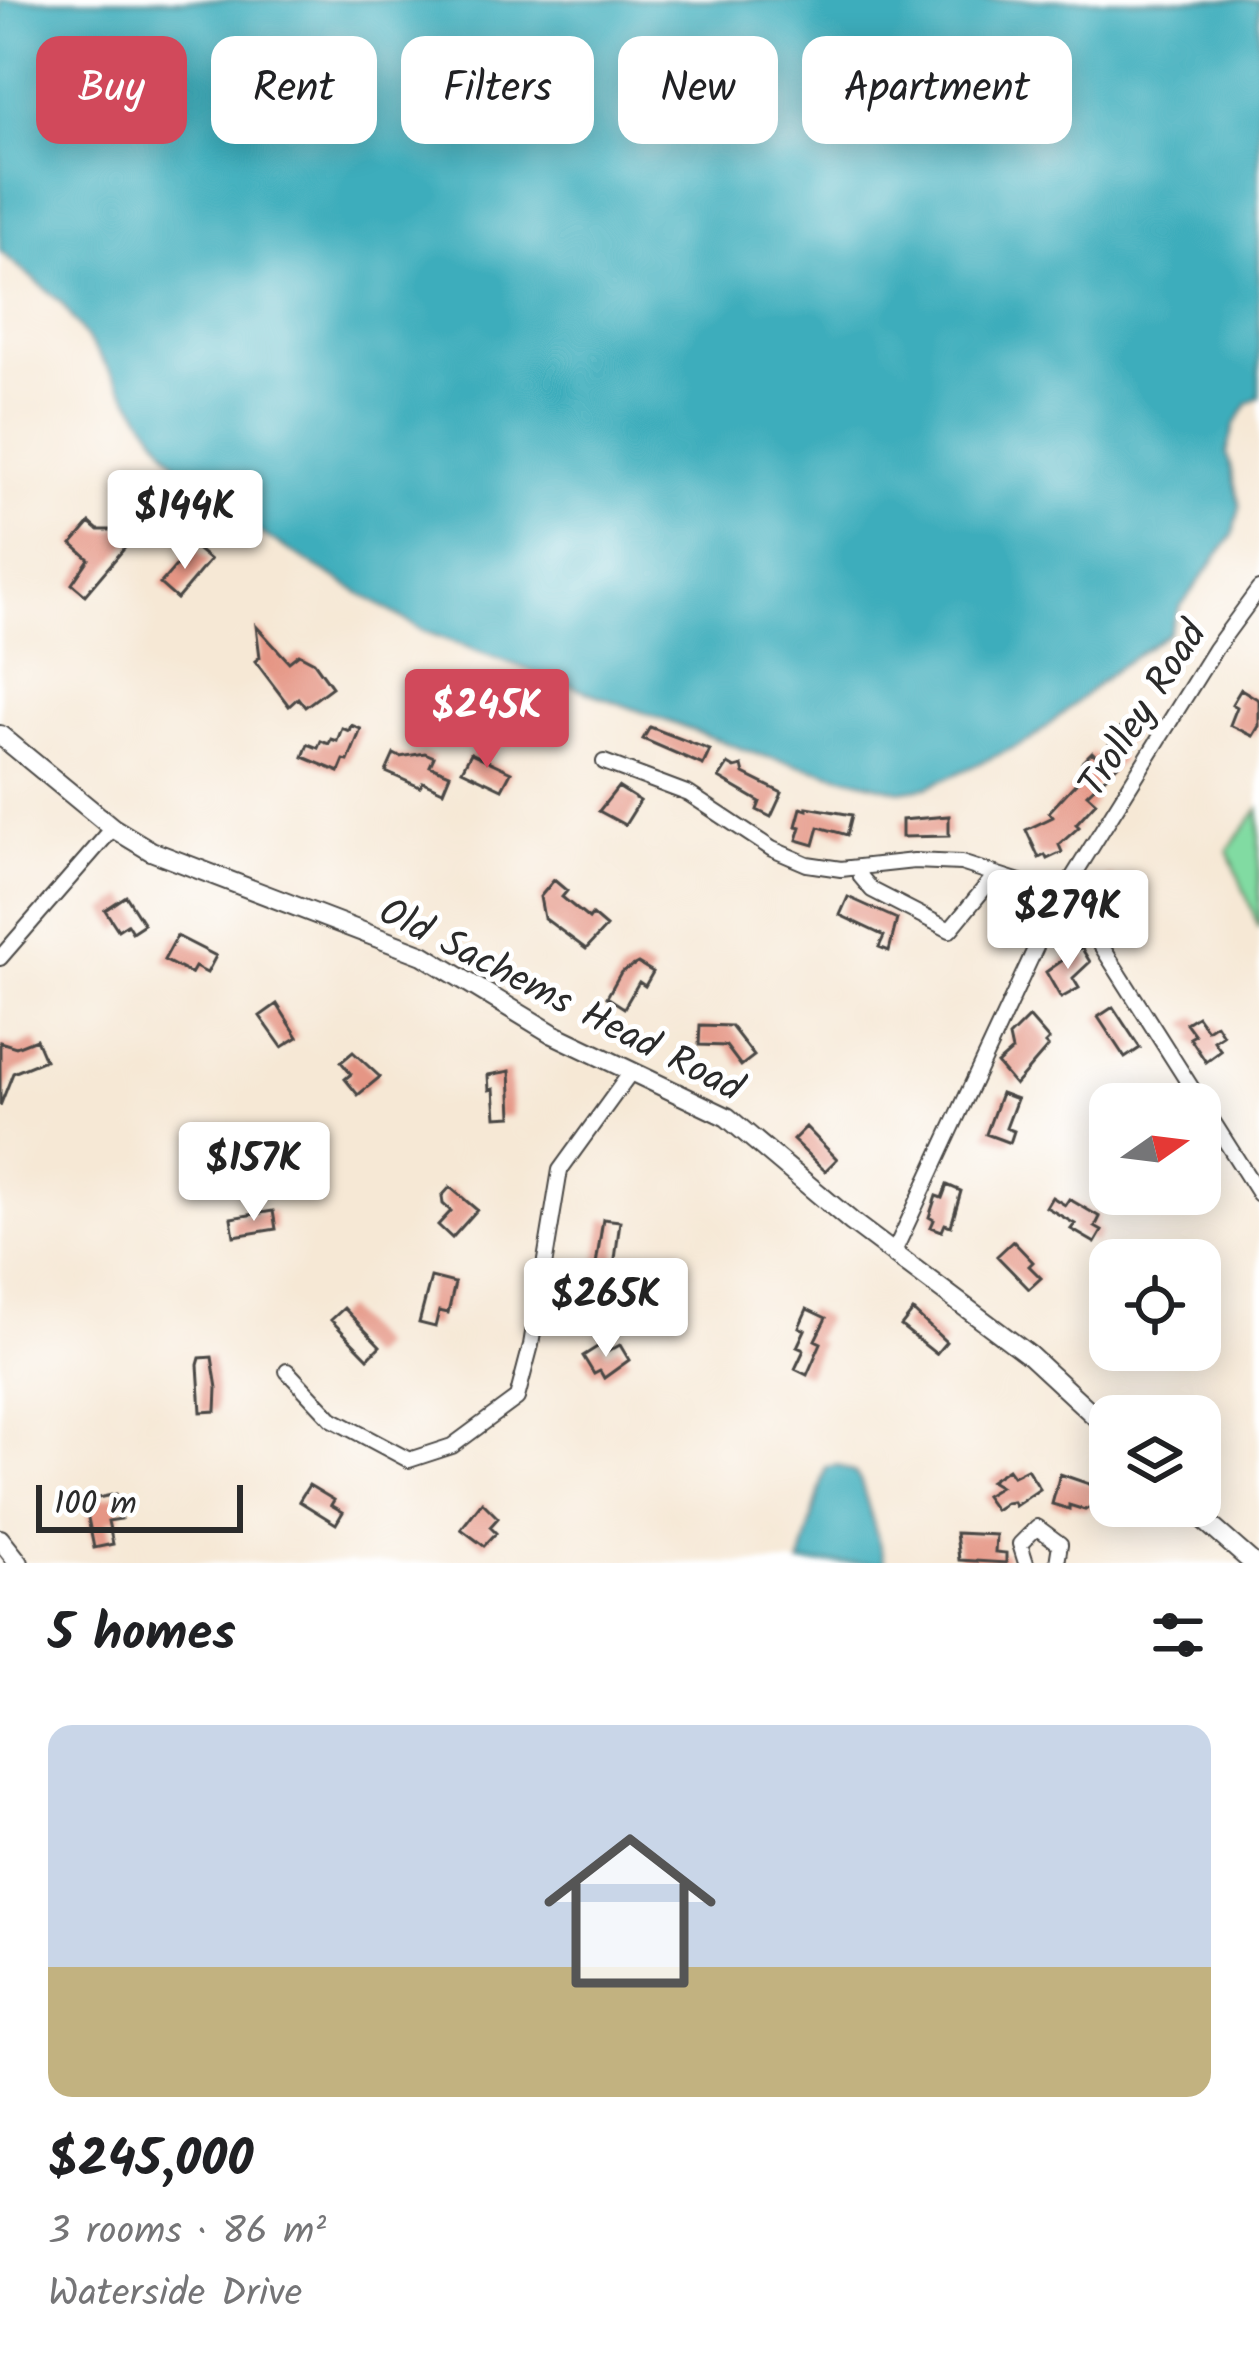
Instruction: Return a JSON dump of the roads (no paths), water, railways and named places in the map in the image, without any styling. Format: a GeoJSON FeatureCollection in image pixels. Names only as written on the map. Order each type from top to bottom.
{"type":"FeatureCollection","features":[{"type":"Feature","properties":{"kind":"street","name":"Trolley Road"},"geometry":{"type":"LineString","coordinates":[[894,1252],[1056,904],[1215,650],[1259,589]]}},
{"type":"Feature","properties":{"kind":"street","name":"Old Sachems Head Road"},"geometry":{"type":"LineString","coordinates":[[0,735],[113,828],[176,862],[423,956],[553,1034],[704,1104],[746,1130],[821,1196],[1029,1355],[1089,1411]]}},
{"type":"Feature","properties":{"kind":"street"},"geometry":{"type":"LineString","coordinates":[[604,762],[688,794],[789,858],[824,868],[946,860],[1029,886],[1083,917],[1259,1195]]}},
{"type":"Feature","properties":{"kind":"street"},"geometry":{"type":"LineString","coordinates":[[0,958],[113,828]]}},
{"type":"Feature","properties":{"kind":"street"},"geometry":{"type":"LineString","coordinates":[[860,867],[861,877],[872,890],[950,930],[996,874]]}},
{"type":"Feature","properties":{"kind":"street"},"geometry":{"type":"LineString","coordinates":[[287,1371],[332,1419],[409,1460],[452,1446],[517,1398],[531,1345],[560,1170],[631,1072]]}},
{"type":"Feature","properties":{"kind":"street"},"geometry":{"type":"LineString","coordinates":[[1026,1563],[1019,1544],[1037,1527],[1060,1544],[1057,1563]]}},
{"type":"Feature","properties":{"kind":"street"},"geometry":{"type":"LineString","coordinates":[[1212,1527],[1253,1563]]}},
{"type":"Feature","properties":{"kind":"street"},"geometry":{"type":"LineString","coordinates":[[0,1539],[19,1563]]}},
{"type":"Feature","properties":{"kind":"water"},"geometry":{"type":"Polygon","coordinates":[[[0,0],[1259,0],[1259,398],[1248,404],[1234,426],[1227,453],[1240,507],[1233,535],[1180,607],[1168,634],[1117,668],[1031,740],[927,787],[900,791],[756,754],[423,631],[199,496],[61,302],[0,251],[0,0]]]}},
{"type":"Feature","properties":{"kind":"water"},"geometry":{"type":"Polygon","coordinates":[[[837,1465],[855,1473],[861,1482],[885,1563],[800,1563],[826,1467],[837,1465]]]}}]}
